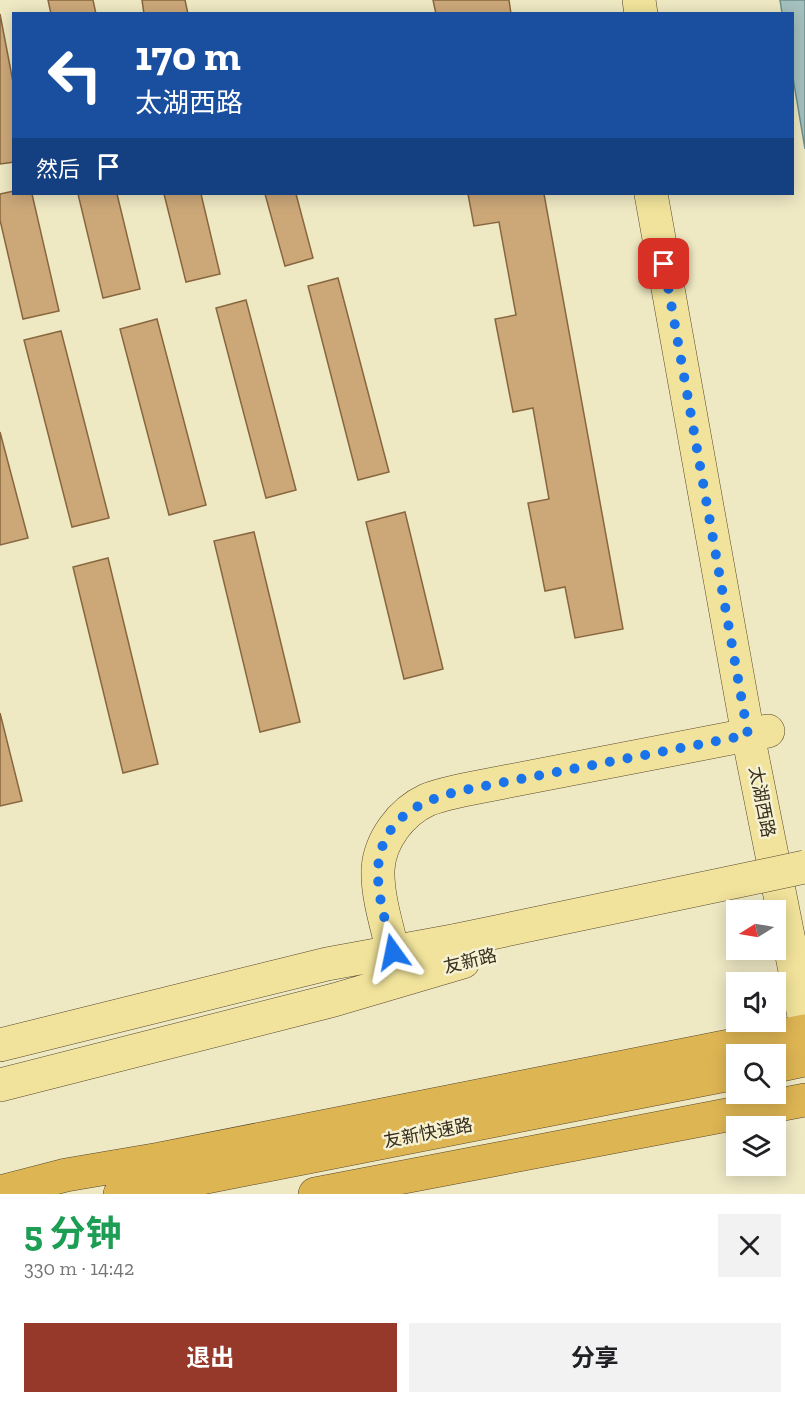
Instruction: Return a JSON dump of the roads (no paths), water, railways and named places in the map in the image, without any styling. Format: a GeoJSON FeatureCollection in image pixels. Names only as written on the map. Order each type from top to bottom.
{"type":"FeatureCollection","features":[{"type":"Feature","properties":{"kind":"highway"},"geometry":{"type":"LineString","coordinates":[[0,1192],[66,1175],[805,1031]]}},
{"type":"Feature","properties":{"kind":"highway"},"geometry":{"type":"LineString","coordinates":[[786,1064],[805,1060]]}},
{"type":"Feature","properties":{"kind":"highway","name":"友新快速路"},"geometry":{"type":"LineString","coordinates":[[120,1194],[726,1075]]}},
{"type":"Feature","properties":{"kind":"highway"},"geometry":{"type":"LineString","coordinates":[[315,1194],[805,1100]]}},
{"type":"Feature","properties":{"kind":"main road","name":"太湖西路"},"geometry":{"type":"LineString","coordinates":[[651,195],[759,733],[805,908]]}},
{"type":"Feature","properties":{"kind":"main road","name":"太湖西路"},"geometry":{"type":"LineString","coordinates":[[674,195],[805,1021]]}},
{"type":"Feature","properties":{"kind":"main road"},"geometry":{"type":"LineString","coordinates":[[393,952],[380,889],[379,860],[382,849],[396,824],[419,804],[464,790],[759,733]]}},
{"type":"Feature","properties":{"kind":"main road","name":"友新路"},"geometry":{"type":"LineString","coordinates":[[0,1085],[334,1000],[460,951],[805,867]]}},
{"type":"Feature","properties":{"kind":"main road","name":"友新路"},"geometry":{"type":"LineString","coordinates":[[0,1045],[327,964],[393,952],[460,951],[805,889]]}},
{"type":"Feature","properties":{"kind":"water"},"geometry":{"type":"Polygon","coordinates":[[[780,0],[805,0],[805,149],[794,84],[794,12],[782,12],[780,0]]]}}]}
